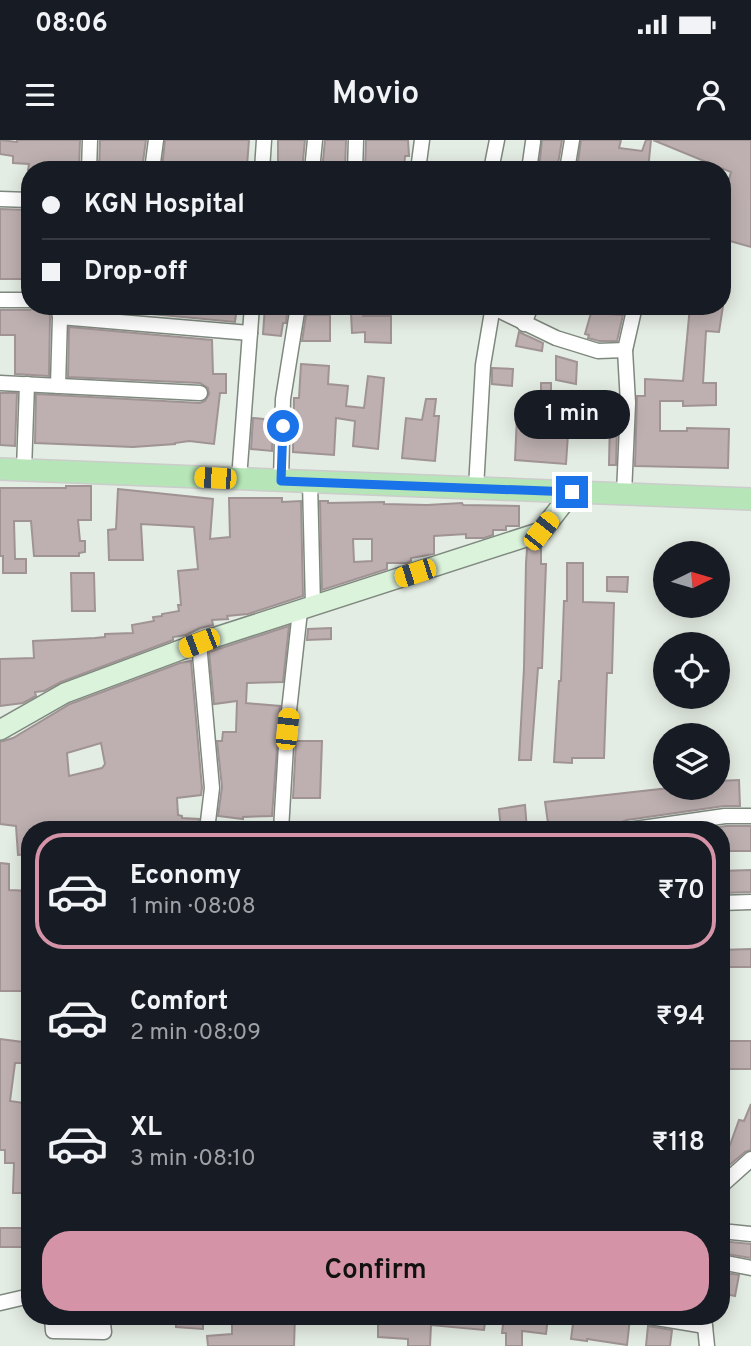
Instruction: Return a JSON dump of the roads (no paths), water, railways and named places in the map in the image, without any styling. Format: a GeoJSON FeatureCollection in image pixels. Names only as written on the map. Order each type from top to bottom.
{"type":"FeatureCollection","features":[{"type":"Feature","properties":{"kind":"main road"},"geometry":{"type":"LineString","coordinates":[[0,469],[751,499]]}},
{"type":"Feature","properties":{"kind":"main road"},"geometry":{"type":"LineString","coordinates":[[0,730],[65,693],[199,643],[541,531],[572,492]]}},
{"type":"Feature","properties":{"kind":"street"},"geometry":{"type":"LineString","coordinates":[[89,161],[90,140]]}},
{"type":"Feature","properties":{"kind":"street"},"geometry":{"type":"LineString","coordinates":[[153,161],[156,140]]}},
{"type":"Feature","properties":{"kind":"street"},"geometry":{"type":"LineString","coordinates":[[263,161],[264,140]]}},
{"type":"Feature","properties":{"kind":"street"},"geometry":{"type":"LineString","coordinates":[[313,161],[315,140]]}},
{"type":"Feature","properties":{"kind":"street"},"geometry":{"type":"LineString","coordinates":[[355,161],[356,140]]}},
{"type":"Feature","properties":{"kind":"street"},"geometry":{"type":"LineString","coordinates":[[419,161],[422,140]]}},
{"type":"Feature","properties":{"kind":"street"},"geometry":{"type":"LineString","coordinates":[[493,161],[497,140]]}},
{"type":"Feature","properties":{"kind":"street"},"geometry":{"type":"LineString","coordinates":[[568,161],[572,140]]}},
{"type":"Feature","properties":{"kind":"street"},"geometry":{"type":"LineString","coordinates":[[530,161],[533,142]]}},
{"type":"Feature","properties":{"kind":"street"},"geometry":{"type":"LineString","coordinates":[[0,199],[21,200]]}},
{"type":"Feature","properties":{"kind":"street"},"geometry":{"type":"LineString","coordinates":[[0,300],[21,300]]}},
{"type":"Feature","properties":{"kind":"street"},"geometry":{"type":"LineString","coordinates":[[58,386],[59,315]]}},
{"type":"Feature","properties":{"kind":"street"},"geometry":{"type":"LineString","coordinates":[[86,315],[250,333]]}},
{"type":"Feature","properties":{"kind":"street"},"geometry":{"type":"LineString","coordinates":[[239,479],[251,315]]}},
{"type":"Feature","properties":{"kind":"street"},"geometry":{"type":"LineString","coordinates":[[281,481],[284,399],[297,315]]}},
{"type":"Feature","properties":{"kind":"street"},"geometry":{"type":"LineString","coordinates":[[476,488],[483,365],[491,315]]}},
{"type":"Feature","properties":{"kind":"street"},"geometry":{"type":"LineString","coordinates":[[507,315],[556,338],[598,351],[625,350]]}},
{"type":"Feature","properties":{"kind":"street"},"geometry":{"type":"LineString","coordinates":[[524,324],[528,315]]}},
{"type":"Feature","properties":{"kind":"street"},"geometry":{"type":"LineString","coordinates":[[624,494],[628,403],[625,350],[633,315]]}},
{"type":"Feature","properties":{"kind":"street"},"geometry":{"type":"LineString","coordinates":[[0,383],[200,393]]}},
{"type":"Feature","properties":{"kind":"street"},"geometry":{"type":"LineString","coordinates":[[24,470],[27,384]]}},
{"type":"Feature","properties":{"kind":"street"},"geometry":{"type":"LineString","coordinates":[[282,821],[287,729],[307,608],[310,482]]}},
{"type":"Feature","properties":{"kind":"street"},"geometry":{"type":"LineString","coordinates":[[199,643],[212,788],[208,821]]}},
{"type":"Feature","properties":{"kind":"street"},"geometry":{"type":"LineString","coordinates":[[690,821],[725,816],[751,816]]}},
{"type":"Feature","properties":{"kind":"street"},"geometry":{"type":"LineString","coordinates":[[730,903],[751,902]]}},
{"type":"Feature","properties":{"kind":"street"},"geometry":{"type":"LineString","coordinates":[[730,1178],[751,1158]]}},
{"type":"Feature","properties":{"kind":"street"},"geometry":{"type":"LineString","coordinates":[[730,1232],[751,1234]]}},
{"type":"Feature","properties":{"kind":"street"},"geometry":{"type":"LineString","coordinates":[[730,1264],[751,1268]]}},
{"type":"Feature","properties":{"kind":"street"},"geometry":{"type":"LineString","coordinates":[[0,1303],[21,1298]]}},
{"type":"Feature","properties":{"kind":"street"},"geometry":{"type":"LineString","coordinates":[[53,1325],[53,1331],[104,1332],[103,1325]]}},
{"type":"Feature","properties":{"kind":"street"},"geometry":{"type":"LineString","coordinates":[[702,1325],[707,1346]]}}]}
